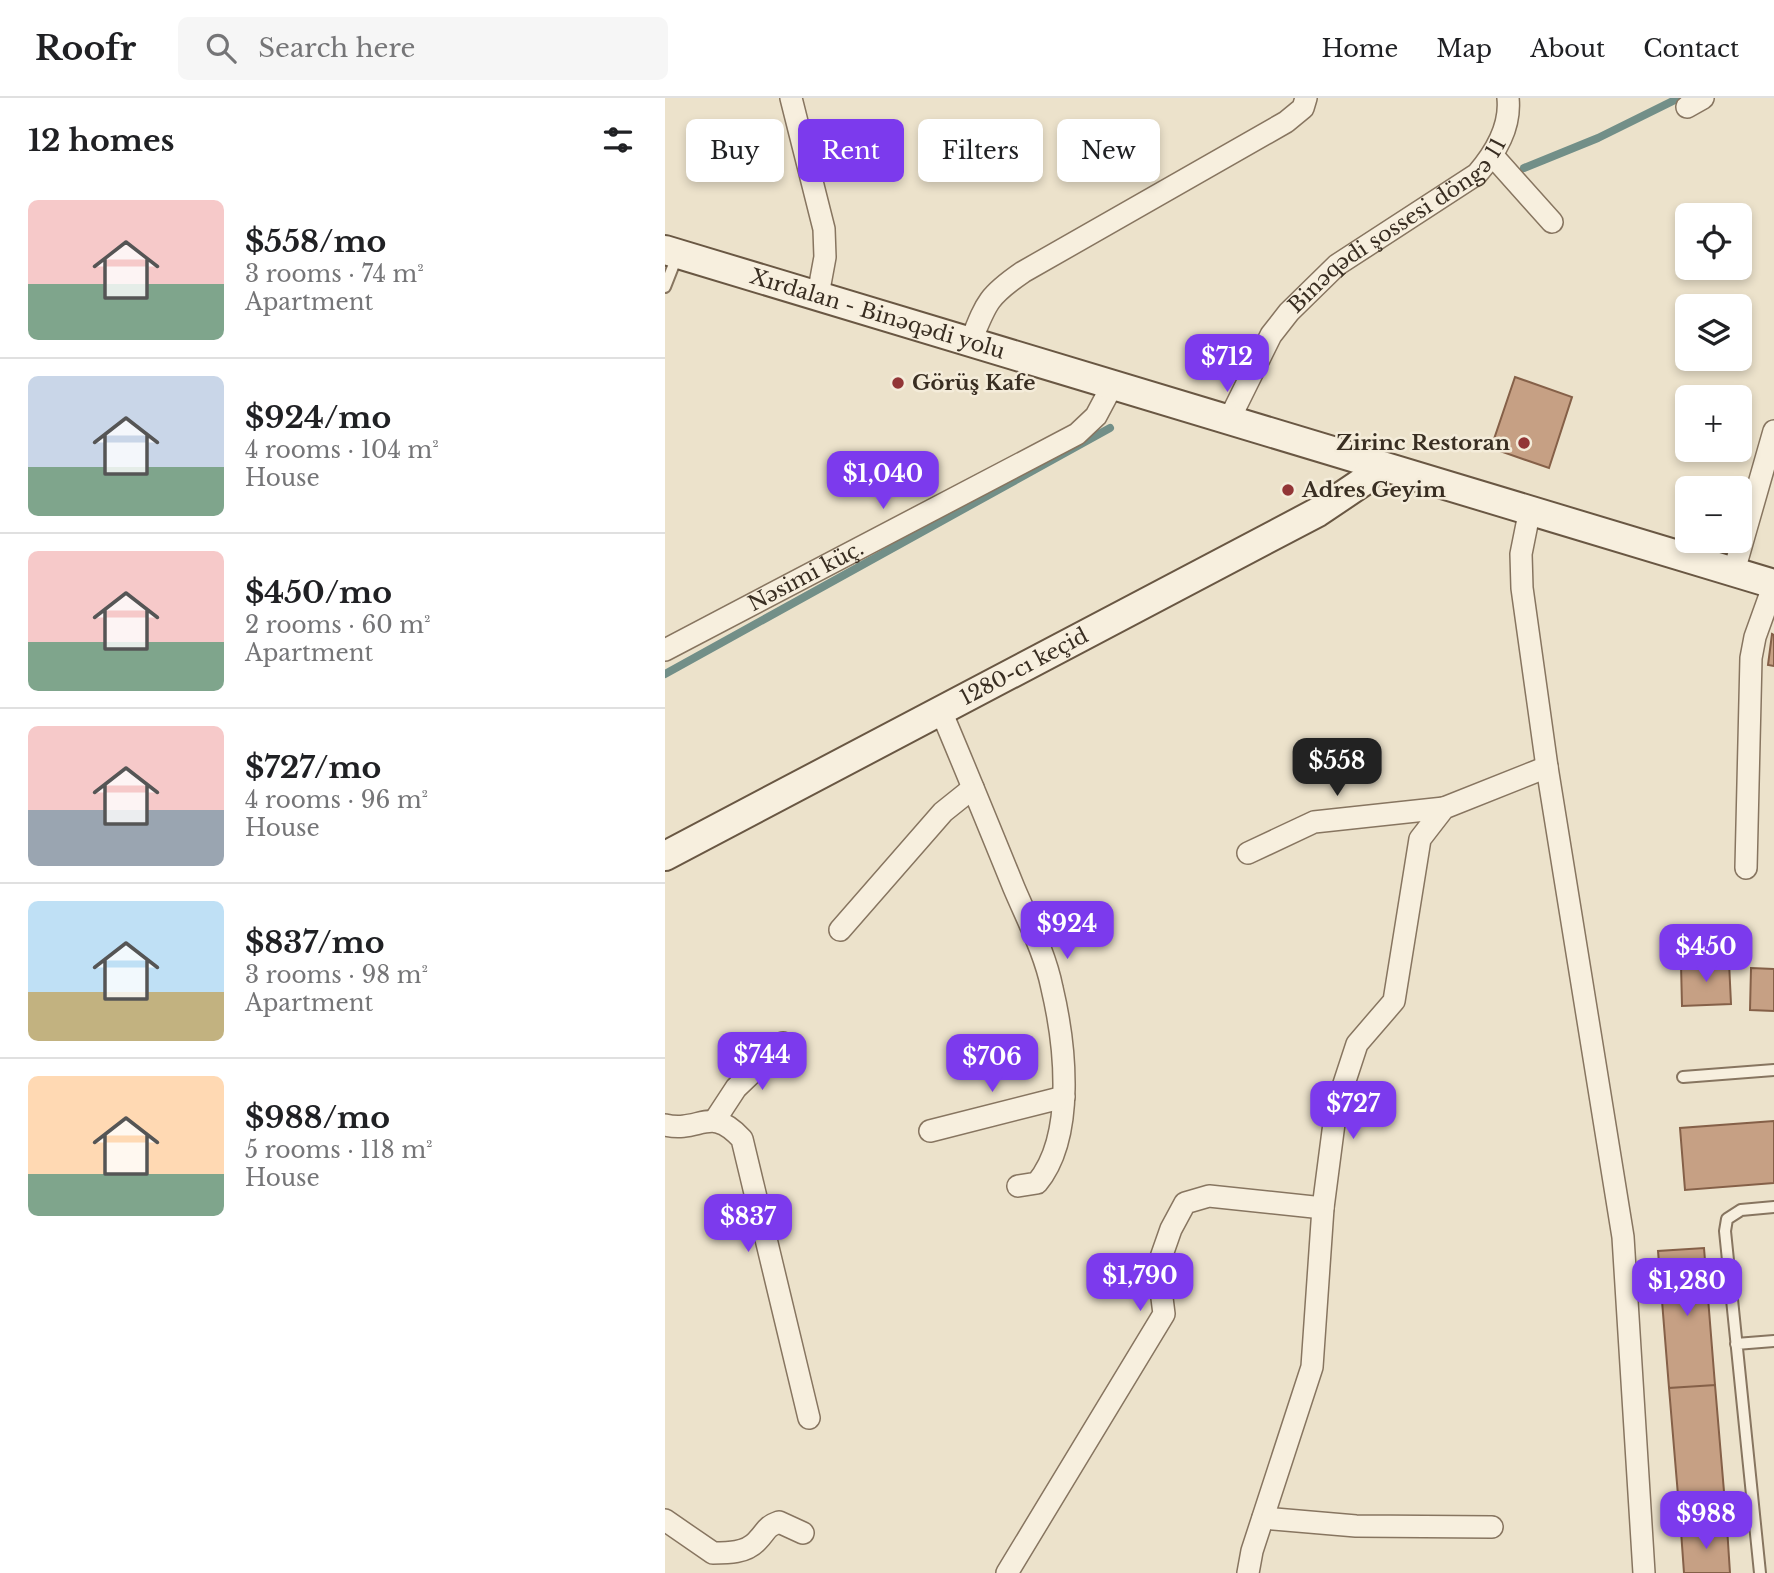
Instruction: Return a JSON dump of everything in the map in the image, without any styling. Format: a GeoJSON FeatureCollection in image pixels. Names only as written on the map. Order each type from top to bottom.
{"type":"FeatureCollection","features":[{"type":"Feature","properties":{"kind":"main road","name":"Xırdalan - Binəqədi yolu"},"geometry":{"type":"LineString","coordinates":[[671,252],[1774,584]]}},
{"type":"Feature","properties":{"kind":"main road","name":"1280-cı keçid"},"geometry":{"type":"LineString","coordinates":[[665,856],[1332,505],[1364,481],[1374,464]]}},
{"type":"Feature","properties":{"kind":"street"},"geometry":{"type":"LineString","coordinates":[[792,98],[824,229],[825,257],[818,295]]}},
{"type":"Feature","properties":{"kind":"street"},"geometry":{"type":"LineString","coordinates":[[971,341],[985,307],[998,289],[1023,272],[1286,122],[1303,108],[1306,98]]}},
{"type":"Feature","properties":{"kind":"street","name":"Binəqədi şossesi döngə 11"},"geometry":{"type":"LineString","coordinates":[[1229,420],[1271,335],[1337,265],[1461,186],[1477,174],[1493,156],[1509,111],[1508,98]]}},
{"type":"Feature","properties":{"kind":"street"},"geometry":{"type":"LineString","coordinates":[[1493,156],[1552,222]]}},
{"type":"Feature","properties":{"kind":"street","name":"Nəsimi küç."},"geometry":{"type":"LineString","coordinates":[[665,650],[1077,434],[1095,416],[1113,384]]}},
{"type":"Feature","properties":{"kind":"street"},"geometry":{"type":"LineString","coordinates":[[1734,571],[1774,431]]}},
{"type":"Feature","properties":{"kind":"street"},"geometry":{"type":"LineString","coordinates":[[1530,509],[1521,554],[1522,588],[1547,767],[1623,1237],[1644,1573]]}},
{"type":"Feature","properties":{"kind":"street"},"geometry":{"type":"LineString","coordinates":[[1746,868],[1751,658],[1755,637],[1774,584]]}},
{"type":"Feature","properties":{"kind":"street"},"geometry":{"type":"LineString","coordinates":[[941,711],[1046,964],[1061,1033],[1064,1097],[1061,1127],[1047,1171],[1037,1183],[1018,1185]]}},
{"type":"Feature","properties":{"kind":"street"},"geometry":{"type":"LineString","coordinates":[[1248,853],[1314,822],[1444,808],[1547,767]]}},
{"type":"Feature","properties":{"kind":"street"},"geometry":{"type":"LineString","coordinates":[[840,930],[943,812],[973,788]]}},
{"type":"Feature","properties":{"kind":"street"},"geometry":{"type":"LineString","coordinates":[[1248,1573],[1312,1367],[1323,1208],[1336,1108],[1357,1044],[1394,1001],[1420,839],[1444,808]]}},
{"type":"Feature","properties":{"kind":"street"},"geometry":{"type":"LineString","coordinates":[[715,1120],[736,1088],[783,1043]]}},
{"type":"Feature","properties":{"kind":"street"},"geometry":{"type":"LineString","coordinates":[[930,1131],[1064,1097]]}},
{"type":"Feature","properties":{"kind":"street"},"geometry":{"type":"LineString","coordinates":[[665,1125],[677,1128],[715,1120],[731,1127],[742,1139],[809,1418]]}},
{"type":"Feature","properties":{"kind":"street"},"geometry":{"type":"LineString","coordinates":[[1007,1573],[1164,1314],[1158,1266],[1171,1229],[1185,1203],[1209,1196],[1323,1208]]}},
{"type":"Feature","properties":{"kind":"street"},"geometry":{"type":"LineString","coordinates":[[1263,1518],[1356,1526],[1492,1527]]}},
{"type":"Feature","properties":{"kind":"street"},"geometry":{"type":"LineString","coordinates":[[665,1520],[713,1553],[745,1550],[757,1542],[768,1526],[779,1522],[803,1533]]}},
{"type":"Feature","properties":{"kind":"lane"},"geometry":{"type":"LineString","coordinates":[[665,287],[671,252]]}},
{"type":"Feature","properties":{"kind":"lane"},"geometry":{"type":"LineString","coordinates":[[1683,1077],[1774,1070]]}},
{"type":"Feature","properties":{"kind":"lane"},"geometry":{"type":"LineString","coordinates":[[1760,1573],[1725,1231],[1727,1219],[1741,1210],[1774,1207]]}},
{"type":"Feature","properties":{"kind":"lane"},"geometry":{"type":"LineString","coordinates":[[1736,1344],[1774,1341]]}},
{"type":"Feature","properties":{"kind":"building"},"geometry":{"type":"Polygon","coordinates":[[[1515,377],[1572,397],[1549,468],[1491,448],[1515,377]]]}},
{"type":"Feature","properties":{"kind":"building"},"geometry":{"type":"Polygon","coordinates":[[[1772,634],[1774,635],[1774,666],[1768,665],[1772,634]]]}},
{"type":"Feature","properties":{"kind":"building"},"geometry":{"type":"Polygon","coordinates":[[[1729,962],[1731,1004],[1682,1006],[1681,964],[1729,962]]]}},
{"type":"Feature","properties":{"kind":"building"},"geometry":{"type":"Polygon","coordinates":[[[1751,968],[1774,969],[1774,1011],[1750,1010],[1751,968]]]}},
{"type":"Feature","properties":{"kind":"building"},"geometry":{"type":"Polygon","coordinates":[[[1774,1121],[1774,1183],[1685,1190],[1680,1128],[1774,1121]]]}},
{"type":"Feature","properties":{"kind":"building"},"geometry":{"type":"Polygon","coordinates":[[[1704,1248],[1715,1385],[1669,1388],[1658,1251],[1704,1248]]]}},
{"type":"Feature","properties":{"kind":"building"},"geometry":{"type":"Polygon","coordinates":[[[1715,1385],[1727,1527],[1681,1531],[1669,1388],[1715,1385]]]}},
{"type":"Feature","properties":{"kind":"building"},"geometry":{"type":"Polygon","coordinates":[[[1727,1527],[1730,1573],[1684,1573],[1681,1531],[1727,1527]]]}},
{"type":"Feature","properties":{"kind":"waterway"},"geometry":{"type":"LineString","coordinates":[[1524,168],[1598,138],[1679,98]]}},
{"type":"Feature","properties":{"kind":"waterway"},"geometry":{"type":"LineString","coordinates":[[665,674],[1110,428]]}},
{"type":"Feature","properties":{"kind":"place","name":"Görüş Kafe"},"geometry":{"type":"Point","coordinates":[898,383]}},
{"type":"Feature","properties":{"kind":"place","name":"Zirinc Restoran"},"geometry":{"type":"Point","coordinates":[1524,443]}},
{"type":"Feature","properties":{"kind":"place","name":"Adres Geyim"},"geometry":{"type":"Point","coordinates":[1288,490]}}]}
